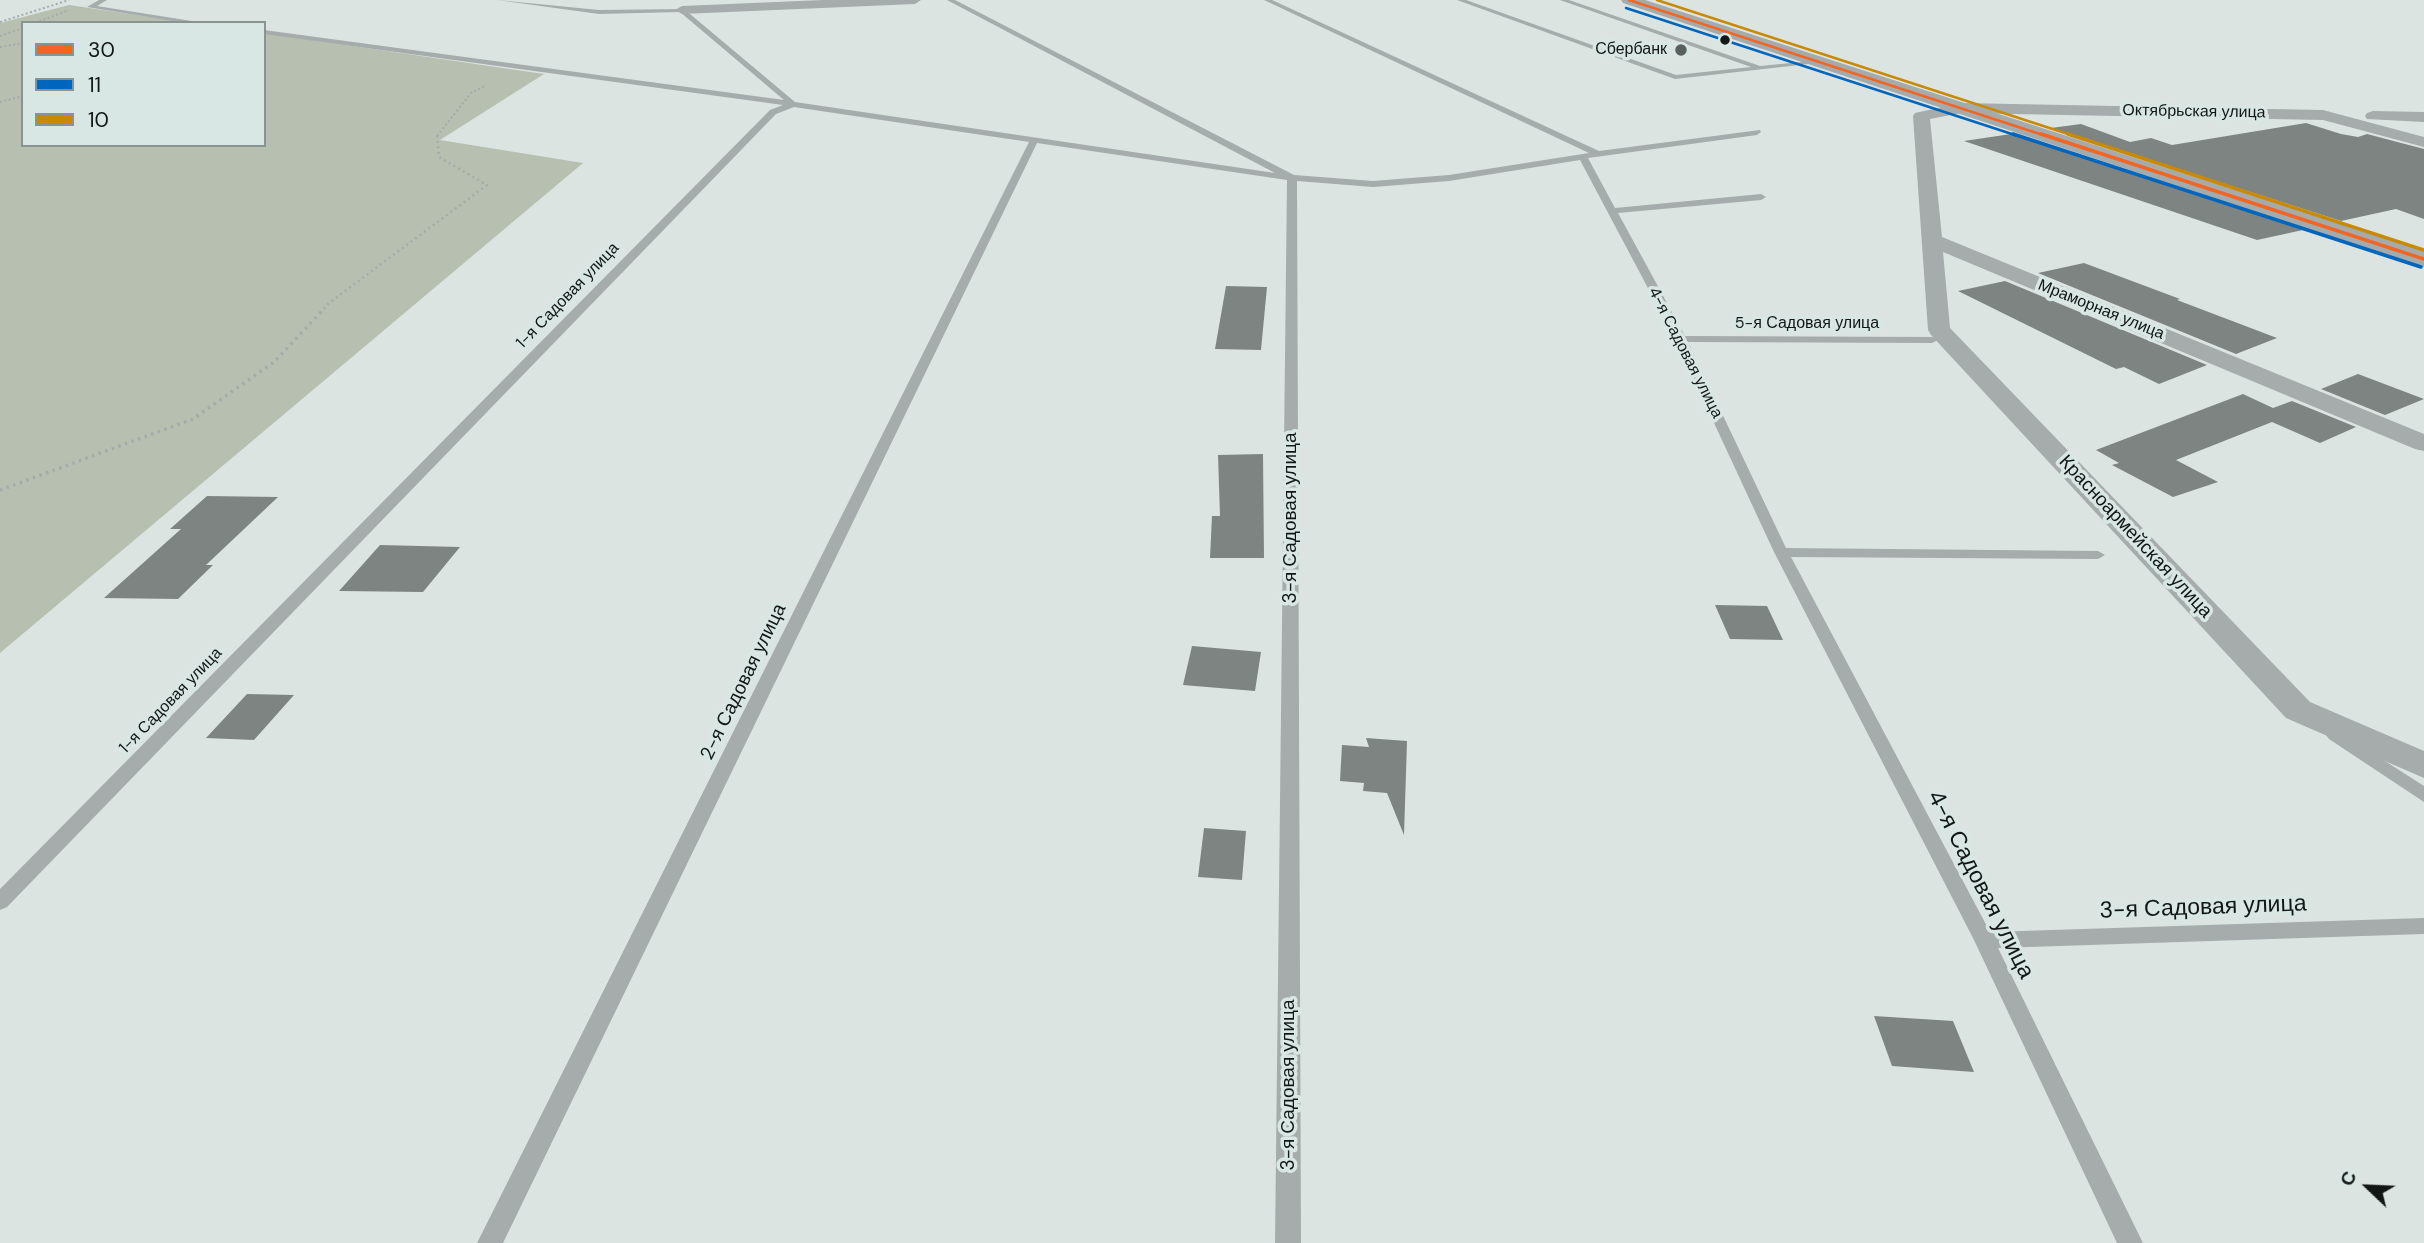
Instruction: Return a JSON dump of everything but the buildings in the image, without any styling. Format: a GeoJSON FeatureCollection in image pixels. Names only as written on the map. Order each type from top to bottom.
{"type":"FeatureCollection","features":[{"type":"Feature","properties":{"kind":"main road"},"geometry":{"type":"LineString","coordinates":[[1629,0],[2424,259]]}},
{"type":"Feature","properties":{"kind":"street"},"geometry":{"type":"LineString","coordinates":[[682,10],[915,0]]}},
{"type":"Feature","properties":{"kind":"street"},"geometry":{"type":"LineString","coordinates":[[1932,240],[1921,116],[1961,108]]}},
{"type":"Feature","properties":{"kind":"street","name":"Октябрьская улица"},"geometry":{"type":"LineString","coordinates":[[1961,108],[2323,115],[2424,142]]}},
{"type":"Feature","properties":{"kind":"street"},"geometry":{"type":"LineString","coordinates":[[2323,115],[2424,117]]}},
{"type":"Feature","properties":{"kind":"street","name":"Мраморная улица"},"geometry":{"type":"LineString","coordinates":[[1932,240],[2424,443]]}},
{"type":"Feature","properties":{"kind":"street","name":"Красноармейская улица"},"geometry":{"type":"LineString","coordinates":[[1932,240],[1939,330],[2298,710],[2424,765]]}},
{"type":"Feature","properties":{"kind":"lane"},"geometry":{"type":"LineString","coordinates":[[104,0],[90,7],[187,21]]}},
{"type":"Feature","properties":{"kind":"lane"},"geometry":{"type":"LineString","coordinates":[[500,0],[599,12],[682,10],[793,104]]}},
{"type":"Feature","properties":{"kind":"lane"},"geometry":{"type":"LineString","coordinates":[[950,0],[1292,178]]}},
{"type":"Feature","properties":{"kind":"lane"},"geometry":{"type":"LineString","coordinates":[[1267,0],[1590,155]]}},
{"type":"Feature","properties":{"kind":"lane"},"geometry":{"type":"LineString","coordinates":[[1460,0],[1675,77],[1759,67],[1791,68],[1822,62]]}},
{"type":"Feature","properties":{"kind":"lane"},"geometry":{"type":"LineString","coordinates":[[1563,0],[1759,67]]}},
{"type":"Feature","properties":{"kind":"lane"},"geometry":{"type":"LineString","coordinates":[[266,32],[793,104],[1292,178],[1373,184],[1449,178],[1756,132]]}},
{"type":"Feature","properties":{"kind":"lane","name":"1-я Садовая улица"},"geometry":{"type":"LineString","coordinates":[[0,902],[773,111],[793,104]]}},
{"type":"Feature","properties":{"kind":"lane","name":"2-я Садовая улица"},"geometry":{"type":"LineString","coordinates":[[490,1243],[1034,140]]}},
{"type":"Feature","properties":{"kind":"lane","name":"4-я Садовая улица"},"geometry":{"type":"LineString","coordinates":[[1590,155],[1611,211],[1681,340],[1781,552],[1984,940],[2130,1243]]}},
{"type":"Feature","properties":{"kind":"lane","name":"3-я Садовая улица"},"geometry":{"type":"LineString","coordinates":[[1288,1243],[1292,178]]}},
{"type":"Feature","properties":{"kind":"lane"},"geometry":{"type":"LineString","coordinates":[[1611,211],[1761,197]]}},
{"type":"Feature","properties":{"kind":"lane","name":"5-я Садовая улица"},"geometry":{"type":"LineString","coordinates":[[1681,340],[1933,340]]}},
{"type":"Feature","properties":{"kind":"lane"},"geometry":{"type":"LineString","coordinates":[[1781,552],[2098,555]]}},
{"type":"Feature","properties":{"kind":"lane"},"geometry":{"type":"LineString","coordinates":[[2298,710],[2424,795]]}},
{"type":"Feature","properties":{"kind":"lane","name":"3-я Садовая улица"},"geometry":{"type":"LineString","coordinates":[[1984,940],[2424,926]]}},
{"type":"Feature","properties":{"kind":"path"},"geometry":{"type":"LineString","coordinates":[[0,22],[71,0]]}},
{"type":"Feature","properties":{"kind":"path"},"geometry":{"type":"LineString","coordinates":[[40,21],[71,9]]}},
{"type":"Feature","properties":{"kind":"path"},"geometry":{"type":"LineString","coordinates":[[0,37],[21,29]]}},
{"type":"Feature","properties":{"kind":"path"},"geometry":{"type":"LineString","coordinates":[[0,47],[21,43]]}},
{"type":"Feature","properties":{"kind":"path"},"geometry":{"type":"LineString","coordinates":[[0,490],[193,419],[274,362],[329,303],[487,185],[439,157],[437,134],[471,93],[496,80]]}},
{"type":"Feature","properties":{"kind":"path"},"geometry":{"type":"LineString","coordinates":[[0,102],[21,97]]}},
{"type":"Feature","properties":{"kind":"green space"},"geometry":{"type":"Polygon","coordinates":[[[69,5],[177,21],[21,21],[21,147],[266,147],[266,33],[544,74],[440,140],[583,163],[0,653],[0,23],[69,5]]]}},
{"type":"Feature","properties":{"kind":"transit line","name":"30"},"geometry":{"type":"LineString","coordinates":[[1629,0],[2424,259]]}},
{"type":"Feature","properties":{"kind":"transit line","name":"10"},"geometry":{"type":"LineString","coordinates":[[1657,0],[2424,250]]}},
{"type":"Feature","properties":{"kind":"transit line","name":"11"},"geometry":{"type":"LineString","coordinates":[[1626,8],[2421,267]]}},
{"type":"Feature","properties":{"kind":"place","name":"Сбербанк"},"geometry":{"type":"Point","coordinates":[1681,50]}}]}
